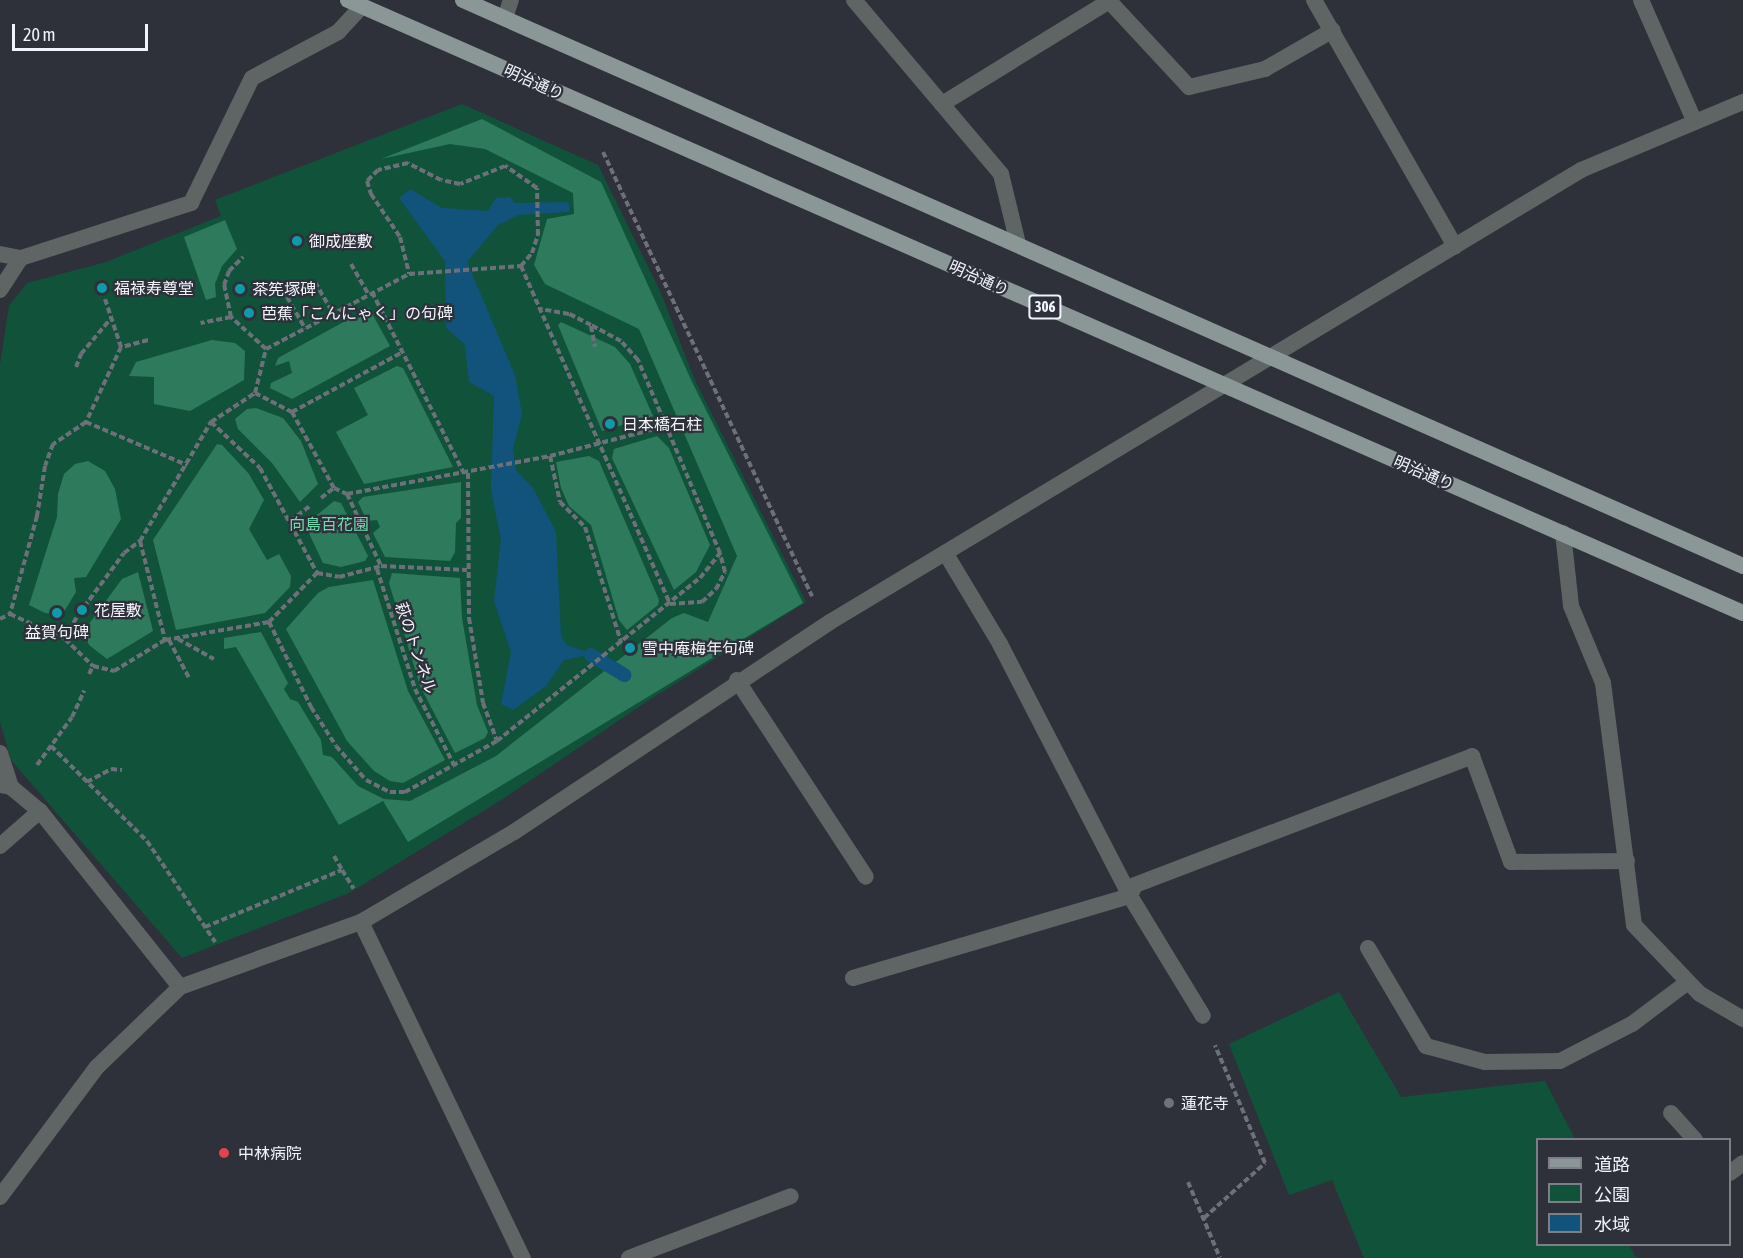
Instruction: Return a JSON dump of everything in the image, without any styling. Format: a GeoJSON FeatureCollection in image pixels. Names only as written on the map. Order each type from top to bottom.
{"type":"FeatureCollection","features":[{"type":"Feature","properties":{"kind":"main road"},"geometry":{"type":"LineString","coordinates":[[463,0],[1743,566]]}},
{"type":"Feature","properties":{"kind":"main road","name":"明治通り"},"geometry":{"type":"LineString","coordinates":[[355,3],[1222,387],[1743,613]]}},
{"type":"Feature","properties":{"kind":"street"},"geometry":{"type":"LineString","coordinates":[[505,18],[511,0]]}},
{"type":"Feature","properties":{"kind":"street"},"geometry":{"type":"LineString","coordinates":[[854,0],[1001,174],[1018,244]]}},
{"type":"Feature","properties":{"kind":"street"},"geometry":{"type":"LineString","coordinates":[[1314,0],[1455,246]]}},
{"type":"Feature","properties":{"kind":"street"},"geometry":{"type":"LineString","coordinates":[[1641,0],[1694,120]]}},
{"type":"Feature","properties":{"kind":"street"},"geometry":{"type":"LineString","coordinates":[[942,104],[1111,2],[1189,87],[1264,69],[1333,30]]}},
{"type":"Feature","properties":{"kind":"street"},"geometry":{"type":"LineString","coordinates":[[0,254],[21,258],[191,203],[252,78],[338,32],[355,3]]}},
{"type":"Feature","properties":{"kind":"street"},"geometry":{"type":"LineString","coordinates":[[0,1197],[97,1067],[180,987],[361,922],[514,831],[737,680],[1581,170],[1694,120],[1743,102]]}},
{"type":"Feature","properties":{"kind":"street"},"geometry":{"type":"LineString","coordinates":[[0,290],[21,258]]}},
{"type":"Feature","properties":{"kind":"street"},"geometry":{"type":"LineString","coordinates":[[1563,533],[1571,606],[1603,683],[1634,925],[1700,994],[1743,1019]]}},
{"type":"Feature","properties":{"kind":"street"},"geometry":{"type":"LineString","coordinates":[[946,554],[1000,644],[1130,896],[1203,1016]]}},
{"type":"Feature","properties":{"kind":"street"},"geometry":{"type":"LineString","coordinates":[[737,680],[866,877]]}},
{"type":"Feature","properties":{"kind":"street"},"geometry":{"type":"LineString","coordinates":[[0,753],[9,788],[40,811],[180,987]]}},
{"type":"Feature","properties":{"kind":"street"},"geometry":{"type":"LineString","coordinates":[[853,978],[1130,896],[1135,885],[1472,756],[1511,862],[1627,861]]}},
{"type":"Feature","properties":{"kind":"street"},"geometry":{"type":"LineString","coordinates":[[0,846],[40,811]]}},
{"type":"Feature","properties":{"kind":"street"},"geometry":{"type":"LineString","coordinates":[[361,922],[523,1258]]}},
{"type":"Feature","properties":{"kind":"street"},"geometry":{"type":"LineString","coordinates":[[1368,948],[1426,1047],[1485,1062],[1560,1061],[1632,1024],[1689,982]]}},
{"type":"Feature","properties":{"kind":"street"},"geometry":{"type":"LineString","coordinates":[[1671,1113],[1693,1138]]}},
{"type":"Feature","properties":{"kind":"street"},"geometry":{"type":"LineString","coordinates":[[1731,1172],[1743,1163]]}},
{"type":"Feature","properties":{"kind":"street"},"geometry":{"type":"LineString","coordinates":[[629,1258],[791,1196]]}},
{"type":"Feature","properties":{"kind":"path"},"geometry":{"type":"LineString","coordinates":[[603,152],[816,605]]}},
{"type":"Feature","properties":{"kind":"path"},"geometry":{"type":"LineString","coordinates":[[84,607],[124,553],[140,540],[211,422],[255,393],[266,349],[409,274],[477,267],[521,266],[532,253],[539,219],[537,188],[527,178],[505,166],[460,184],[441,180],[408,163],[378,170],[367,181],[371,194],[400,237],[409,274]]}},
{"type":"Feature","properties":{"kind":"path"},"geometry":{"type":"LineString","coordinates":[[243,257],[229,271],[224,285],[231,317],[266,349]]}},
{"type":"Feature","properties":{"kind":"path"},"geometry":{"type":"LineString","coordinates":[[351,264],[403,352],[466,473],[470,618],[483,703],[497,741]]}},
{"type":"Feature","properties":{"kind":"path"},"geometry":{"type":"LineString","coordinates":[[521,266],[670,604]]}},
{"type":"Feature","properties":{"kind":"path"},"geometry":{"type":"LineString","coordinates":[[315,282],[333,313]]}},
{"type":"Feature","properties":{"kind":"path"},"geometry":{"type":"LineString","coordinates":[[287,297],[305,328]]}},
{"type":"Feature","properties":{"kind":"path"},"geometry":{"type":"LineString","coordinates":[[0,619],[10,614],[53,444],[86,423],[121,347],[105,298]]}},
{"type":"Feature","properties":{"kind":"path"},"geometry":{"type":"LineString","coordinates":[[541,309],[569,314],[591,325],[621,341],[638,360],[720,553],[725,572],[716,589],[702,602],[670,604]]}},
{"type":"Feature","properties":{"kind":"path"},"geometry":{"type":"LineString","coordinates":[[76,367],[81,354],[112,317]]}},
{"type":"Feature","properties":{"kind":"path"},"geometry":{"type":"LineString","coordinates":[[201,323],[231,317]]}},
{"type":"Feature","properties":{"kind":"path"},"geometry":{"type":"LineString","coordinates":[[591,325],[595,347]]}},
{"type":"Feature","properties":{"kind":"path"},"geometry":{"type":"LineString","coordinates":[[121,347],[148,340]]}},
{"type":"Feature","properties":{"kind":"path"},"geometry":{"type":"LineString","coordinates":[[292,412],[403,352]]}},
{"type":"Feature","properties":{"kind":"path"},"geometry":{"type":"LineString","coordinates":[[255,393],[292,412],[334,489],[347,494],[550,456],[666,426]]}},
{"type":"Feature","properties":{"kind":"path"},"geometry":{"type":"LineString","coordinates":[[211,422],[260,468],[318,573]]}},
{"type":"Feature","properties":{"kind":"path"},"geometry":{"type":"LineString","coordinates":[[86,423],[187,465]]}},
{"type":"Feature","properties":{"kind":"path"},"geometry":{"type":"LineString","coordinates":[[550,456],[560,502],[585,527],[621,642]]}},
{"type":"Feature","properties":{"kind":"path"},"geometry":{"type":"LineString","coordinates":[[321,498],[334,489]]}},
{"type":"Feature","properties":{"kind":"path","name":"萩のトンネル"},"geometry":{"type":"LineString","coordinates":[[347,494],[379,568],[416,689],[454,765]]}},
{"type":"Feature","properties":{"kind":"path"},"geometry":{"type":"LineString","coordinates":[[290,521],[310,506]]}},
{"type":"Feature","properties":{"kind":"path"},"geometry":{"type":"LineString","coordinates":[[140,540],[167,640],[189,678]]}},
{"type":"Feature","properties":{"kind":"path"},"geometry":{"type":"LineString","coordinates":[[269,622],[311,708],[336,746],[366,780],[390,792],[405,792],[497,741],[670,604],[720,553]]}},
{"type":"Feature","properties":{"kind":"path"},"geometry":{"type":"LineString","coordinates":[[318,573],[339,577],[379,568],[467,570]]}},
{"type":"Feature","properties":{"kind":"path"},"geometry":{"type":"LineString","coordinates":[[10,614],[64,639],[93,666],[114,670],[167,640],[269,622],[318,573]]}},
{"type":"Feature","properties":{"kind":"path"},"geometry":{"type":"LineString","coordinates":[[64,639],[79,613]]}},
{"type":"Feature","properties":{"kind":"path"},"geometry":{"type":"LineString","coordinates":[[178,639],[214,658]]}},
{"type":"Feature","properties":{"kind":"path"},"geometry":{"type":"LineString","coordinates":[[89,674],[93,666]]}},
{"type":"Feature","properties":{"kind":"path"},"geometry":{"type":"LineString","coordinates":[[9,788],[51,746],[72,717],[84,691]]}},
{"type":"Feature","properties":{"kind":"path"},"geometry":{"type":"LineString","coordinates":[[51,746],[147,841],[221,950]]}},
{"type":"Feature","properties":{"kind":"path"},"geometry":{"type":"LineString","coordinates":[[87,782],[111,769],[122,770]]}},
{"type":"Feature","properties":{"kind":"path"},"geometry":{"type":"LineString","coordinates":[[334,856],[357,895]]}},
{"type":"Feature","properties":{"kind":"path"},"geometry":{"type":"LineString","coordinates":[[205,927],[342,870]]}},
{"type":"Feature","properties":{"kind":"path"},"geometry":{"type":"LineString","coordinates":[[1203,1016],[1266,1163],[1204,1218]]}},
{"type":"Feature","properties":{"kind":"path"},"geometry":{"type":"LineString","coordinates":[[1188,1182],[1220,1258]]}},
{"type":"Feature","properties":{"kind":"green space","name":"向島百花園"},"geometry":{"type":"Polygon","coordinates":[[[462,104],[598,165],[660,291],[694,378],[806,602],[649,700],[503,799],[349,893],[182,958],[11,760],[0,722],[0,364],[9,306],[27,283],[106,262],[221,216],[215,200],[462,104]]]}},
{"type":"Feature","properties":{"kind":"green space"},"geometry":{"type":"Polygon","coordinates":[[[482,119],[601,182],[693,384],[803,603],[408,842],[383,801],[339,825],[236,647],[224,649],[224,638],[261,632],[288,683],[284,689],[290,699],[298,702],[321,740],[323,755],[332,757],[358,786],[384,799],[410,801],[496,756],[672,618],[684,613],[708,622],[737,556],[639,329],[545,284],[534,265],[547,219],[574,214],[573,193],[485,149],[450,144],[381,159],[482,119]]]}},
{"type":"Feature","properties":{"kind":"green space"},"geometry":{"type":"Polygon","coordinates":[[[225,220],[237,249],[222,266],[215,284],[216,297],[206,300],[184,237],[225,220]]]}},
{"type":"Feature","properties":{"kind":"green space"},"geometry":{"type":"Polygon","coordinates":[[[369,308],[390,346],[292,399],[270,388],[271,383],[292,373],[289,361],[275,366],[278,358],[369,308]]]}},
{"type":"Feature","properties":{"kind":"green space"},"geometry":{"type":"Polygon","coordinates":[[[561,322],[615,347],[630,364],[653,416],[602,431],[558,325],[561,322]]]}},
{"type":"Feature","properties":{"kind":"green space"},"geometry":{"type":"Polygon","coordinates":[[[212,340],[235,343],[245,351],[244,380],[190,411],[154,404],[154,377],[129,376],[136,362],[212,340]]]}},
{"type":"Feature","properties":{"kind":"green space"},"geometry":{"type":"Polygon","coordinates":[[[397,366],[403,368],[453,467],[364,484],[336,432],[368,415],[354,388],[397,366]]]}},
{"type":"Feature","properties":{"kind":"green space"},"geometry":{"type":"Polygon","coordinates":[[[256,408],[283,418],[301,441],[318,484],[300,502],[272,463],[238,429],[235,419],[247,409],[256,408]]]}},
{"type":"Feature","properties":{"kind":"green space"},"geometry":{"type":"Polygon","coordinates":[[[657,436],[669,448],[710,545],[696,572],[674,590],[612,458],[614,449],[657,436]]]}},
{"type":"Feature","properties":{"kind":"green space"},"geometry":{"type":"Polygon","coordinates":[[[217,444],[222,445],[249,474],[264,500],[249,529],[267,560],[279,554],[291,576],[290,587],[265,613],[176,630],[153,540],[217,444]]]}},
{"type":"Feature","properties":{"kind":"green space"},"geometry":{"type":"Polygon","coordinates":[[[589,456],[599,461],[659,600],[658,605],[627,630],[619,620],[591,525],[569,506],[561,488],[556,462],[589,456]]]}},
{"type":"Feature","properties":{"kind":"green space"},"geometry":{"type":"Polygon","coordinates":[[[88,461],[105,471],[115,489],[121,519],[86,577],[74,578],[76,592],[62,615],[45,613],[29,605],[57,517],[58,494],[64,474],[75,464],[88,461]]]}},
{"type":"Feature","properties":{"kind":"green space"},"geometry":{"type":"Polygon","coordinates":[[[461,482],[461,518],[456,523],[455,552],[450,561],[385,557],[373,533],[380,527],[377,520],[367,521],[358,502],[363,497],[461,482]]]}},
{"type":"Feature","properties":{"kind":"green space"},"geometry":{"type":"Polygon","coordinates":[[[334,501],[341,503],[368,556],[365,561],[341,567],[323,563],[305,525],[334,501]]]}},
{"type":"Feature","properties":{"kind":"green space"},"geometry":{"type":"Polygon","coordinates":[[[138,572],[153,631],[107,659],[89,645],[83,632],[122,579],[138,572]]]}},
{"type":"Feature","properties":{"kind":"green space"},"geometry":{"type":"Polygon","coordinates":[[[392,573],[460,578],[462,618],[477,705],[488,732],[485,738],[455,753],[420,686],[389,583],[392,573]]]}},
{"type":"Feature","properties":{"kind":"green space"},"geometry":{"type":"Polygon","coordinates":[[[373,580],[408,691],[445,760],[403,783],[390,781],[374,771],[347,741],[286,629],[318,593],[329,587],[373,580]]]}},
{"type":"Feature","properties":{"kind":"green space"},"geometry":{"type":"Polygon","coordinates":[[[1339,992],[1401,1097],[1545,1081],[1574,1138],[1536,1138],[1536,1246],[1630,1246],[1636,1258],[1364,1258],[1332,1180],[1289,1195],[1229,1044],[1339,992]]]}},
{"type":"Feature","properties":{"kind":"water"},"geometry":{"type":"Polygon","coordinates":[[[410,189],[442,208],[488,211],[496,198],[510,197],[515,203],[568,202],[570,208],[569,212],[518,215],[498,225],[467,262],[515,375],[522,414],[513,449],[516,470],[533,488],[556,532],[561,636],[567,645],[592,654],[564,660],[546,686],[513,710],[501,704],[511,652],[494,601],[501,540],[491,490],[494,396],[469,382],[465,345],[446,327],[445,261],[399,198],[410,189]]]}},
{"type":"Feature","properties":{"kind":"waterway"},"geometry":{"type":"LineString","coordinates":[[591,655],[624,675]]}},
{"type":"Feature","properties":{"kind":"place","name":"御成座敷"},"geometry":{"type":"Point","coordinates":[297,241]}},
{"type":"Feature","properties":{"kind":"place","name":"福禄寿尊堂"},"geometry":{"type":"Point","coordinates":[102,288]}},
{"type":"Feature","properties":{"kind":"place","name":"茶筅塚碑"},"geometry":{"type":"Point","coordinates":[240,289]}},
{"type":"Feature","properties":{"kind":"place","name":"芭蕉「こんにゃく」の句碑"},"geometry":{"type":"Point","coordinates":[249,313]}},
{"type":"Feature","properties":{"kind":"place","name":"日本橋石柱"},"geometry":{"type":"Point","coordinates":[610,424]}},
{"type":"Feature","properties":{"kind":"place","name":"花屋敷"},"geometry":{"type":"Point","coordinates":[82,610]}},
{"type":"Feature","properties":{"kind":"place","name":"益賀句碑"},"geometry":{"type":"Point","coordinates":[57,613]}},
{"type":"Feature","properties":{"kind":"place","name":"雪中庵梅年句碑"},"geometry":{"type":"Point","coordinates":[630,648]}},
{"type":"Feature","properties":{"kind":"place","name":"蓮花寺"},"geometry":{"type":"Point","coordinates":[1169,1103]}},
{"type":"Feature","properties":{"kind":"place","name":"中林病院"},"geometry":{"type":"Point","coordinates":[224,1153]}}]}
